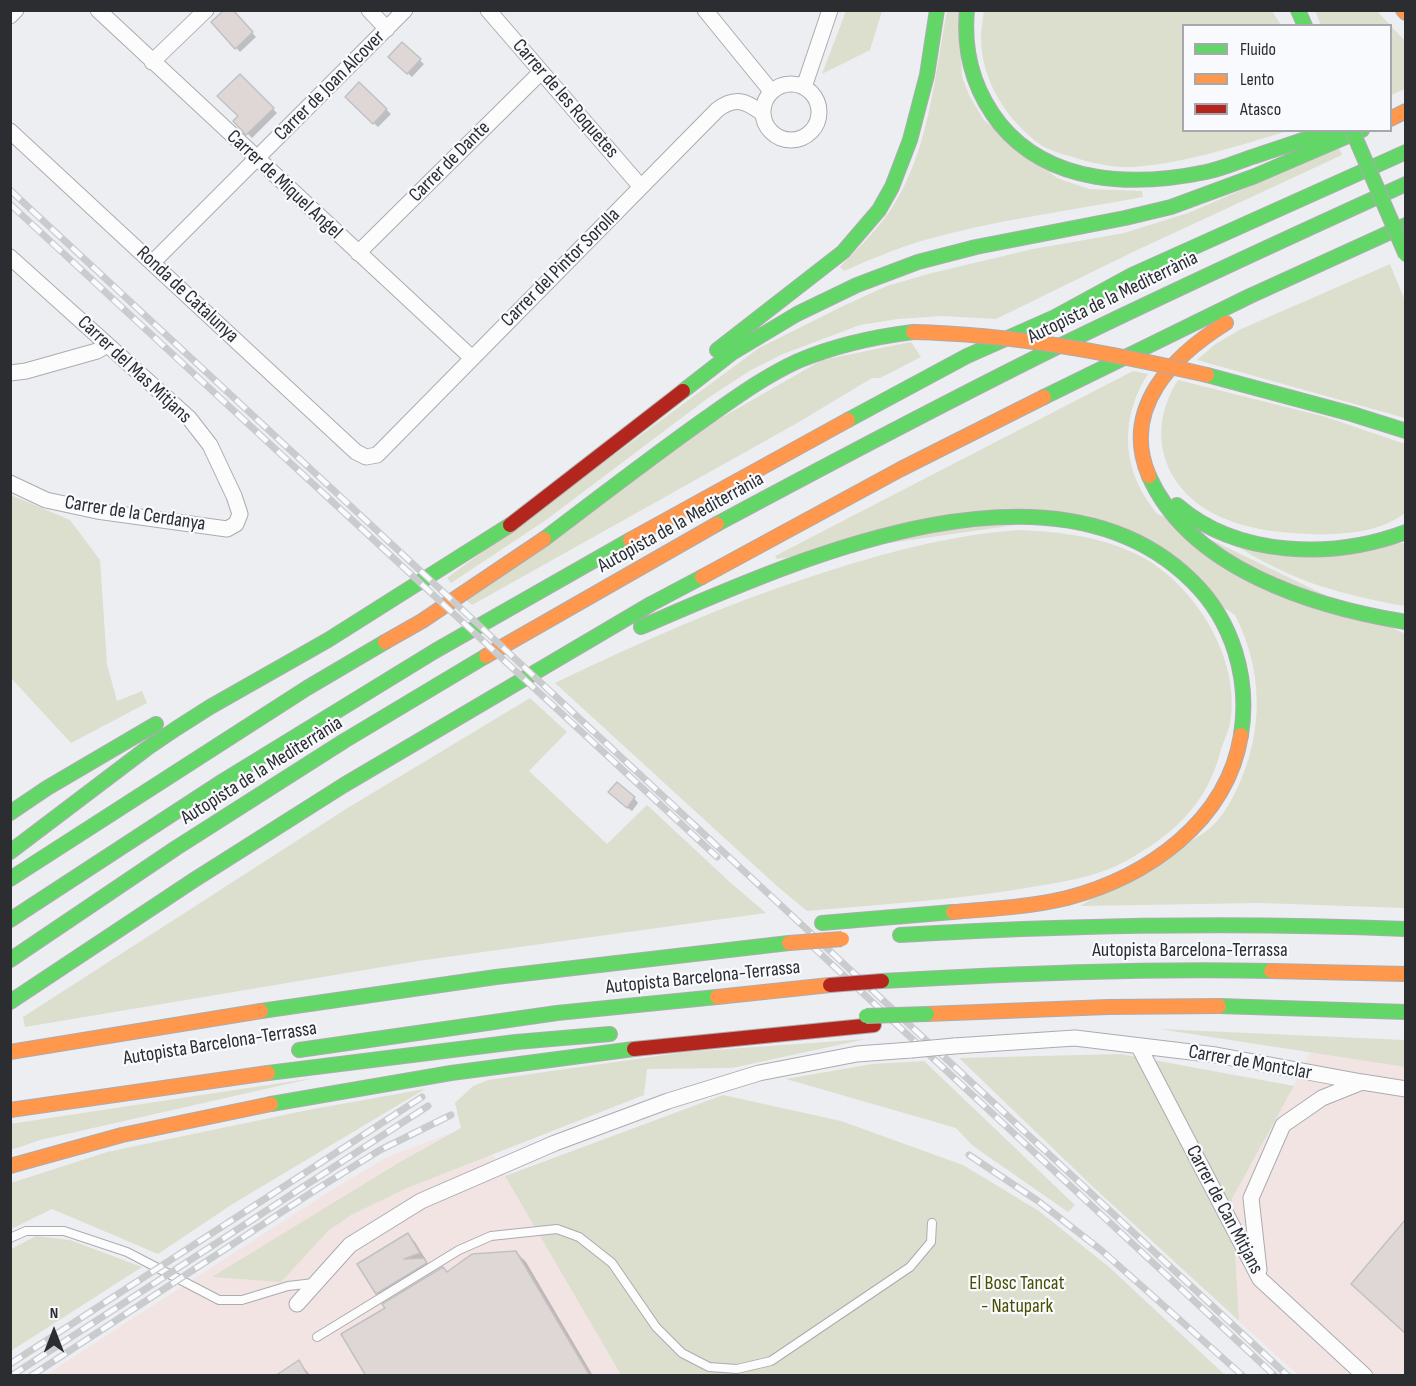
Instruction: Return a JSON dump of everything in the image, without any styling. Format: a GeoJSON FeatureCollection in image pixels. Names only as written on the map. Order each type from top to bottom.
{"type":"FeatureCollection","features":[{"type":"Feature","properties":{"kind":"main road"},"geometry":{"type":"LineString","coordinates":[[600,456],[628,421],[843,252],[879,210],[892,187],[910,140],[927,75],[938,10]]}},
{"type":"Feature","properties":{"kind":"main road"},"geometry":{"type":"LineString","coordinates":[[967,10],[968,62],[987,106],[1000,127],[1017,144],[1037,158],[1058,168],[1083,176],[1111,180],[1164,179],[1207,172],[1325,132]]}},
{"type":"Feature","properties":{"kind":"main road"},"geometry":{"type":"LineString","coordinates":[[1298,10],[1304,24]]}},
{"type":"Feature","properties":{"kind":"main road"},"geometry":{"type":"LineString","coordinates":[[1392,118],[1406,111]]}},
{"type":"Feature","properties":{"kind":"main road"},"geometry":{"type":"LineString","coordinates":[[1353,132],[1406,255]]}},
{"type":"Feature","properties":{"kind":"main road"},"geometry":{"type":"LineString","coordinates":[[10,852],[177,728],[328,640],[506,529],[732,353],[797,314],[891,271],[950,253],[1171,207],[1244,180],[1357,132]]}},
{"type":"Feature","properties":{"kind":"main road","name":"Autopista de la Mediterrània"},"geometry":{"type":"LineString","coordinates":[[10,920],[223,781],[425,657],[727,485],[968,356],[1054,317],[1143,271],[1406,152]]}},
{"type":"Feature","properties":{"kind":"main road","name":"Autopista de la Mediterrània"},"geometry":{"type":"LineString","coordinates":[[10,960],[119,886],[344,742],[460,672],[746,508],[980,385],[1149,301],[1406,184]]}},
{"type":"Feature","properties":{"kind":"main road"},"geometry":{"type":"LineString","coordinates":[[10,1002],[194,880],[344,785],[651,604],[901,469],[1169,335],[1356,246],[1406,225]]}},
{"type":"Feature","properties":{"kind":"main road"},"geometry":{"type":"LineString","coordinates":[[1356,246],[1202,337],[1182,354],[1153,391],[1145,408],[1142,425],[1142,456],[1148,477],[1168,509],[1182,525],[1224,557],[1287,591],[1317,602],[1348,612],[1406,622]]}},
{"type":"Feature","properties":{"kind":"main road"},"geometry":{"type":"LineString","coordinates":[[10,879],[307,688],[423,621],[539,543],[656,454],[756,384],[797,362],[836,347],[873,337],[913,332],[965,332],[1004,336],[1087,349],[1206,375],[1352,414],[1406,431]]}},
{"type":"Feature","properties":{"kind":"main road"},"geometry":{"type":"LineString","coordinates":[[1142,456],[1152,476],[1178,506],[1207,526],[1246,540],[1295,547],[1350,548],[1372,544],[1406,532]]}},
{"type":"Feature","properties":{"kind":"main road"},"geometry":{"type":"LineString","coordinates":[[546,666],[767,575],[828,554],[918,528],[974,519],[1041,518],[1076,522],[1123,534],[1163,556],[1182,570],[1206,595],[1233,639],[1243,686],[1243,728],[1239,750],[1220,793],[1206,814],[1174,845],[1131,872],[1091,890],[1065,898],[991,909],[816,923]]}},
{"type":"Feature","properties":{"kind":"main road"},"geometry":{"type":"LineString","coordinates":[[10,813],[144,730],[321,635],[386,603]]}},
{"type":"Feature","properties":{"kind":"main road","name":"Autopista Barcelona-Terrassa"},"geometry":{"type":"LineString","coordinates":[[886,936],[1126,925],[1255,925],[1406,929]]}},
{"type":"Feature","properties":{"kind":"main road","name":"Autopista Barcelona-Terrassa"},"geometry":{"type":"LineString","coordinates":[[10,1053],[252,1012],[461,981],[579,966],[848,938]]}},
{"type":"Feature","properties":{"kind":"main road"},"geometry":{"type":"LineString","coordinates":[[579,966],[695,940]]}},
{"type":"Feature","properties":{"kind":"main road","name":"Autopista Barcelona-Terrassa"},"geometry":{"type":"LineString","coordinates":[[285,1053],[557,1013],[882,981],[1030,973],[1157,970],[1406,974]]}},
{"type":"Feature","properties":{"kind":"main road"},"geometry":{"type":"LineString","coordinates":[[730,1025],[870,1021],[1055,1008],[1258,1006],[1406,1012]]}},
{"type":"Feature","properties":{"kind":"main road"},"geometry":{"type":"LineString","coordinates":[[10,1166],[107,1138],[178,1122],[382,1083],[629,1049],[870,1021]]}},
{"type":"Feature","properties":{"kind":"main road"},"geometry":{"type":"LineString","coordinates":[[10,1110],[371,1059],[516,1042],[627,1033]]}},
{"type":"Feature","properties":{"kind":"main road","name":"Autopista Barcelona-Terrassa"},"geometry":{"type":"LineString","coordinates":[[10,1100],[109,1082]]}},
{"type":"Feature","properties":{"kind":"street"},"geometry":{"type":"LineString","coordinates":[[10,16],[16,10]]}},
{"type":"Feature","properties":{"kind":"street","name":"Carrer de Miquel Angel"},"geometry":{"type":"LineString","coordinates":[[98,10],[472,358]]}},
{"type":"Feature","properties":{"kind":"street"},"geometry":{"type":"LineString","coordinates":[[152,62],[206,10]]}},
{"type":"Feature","properties":{"kind":"street"},"geometry":{"type":"LineString","coordinates":[[369,10],[387,29]]}},
{"type":"Feature","properties":{"kind":"street","name":"Carrer de Joan Alcover"},"geometry":{"type":"LineString","coordinates":[[152,262],[405,10]]}},
{"type":"Feature","properties":{"kind":"street","name":"Carrer de les Roquetes"},"geometry":{"type":"LineString","coordinates":[[488,10],[641,187]]}},
{"type":"Feature","properties":{"kind":"street"},"geometry":{"type":"LineString","coordinates":[[705,10],[771,91]]}},
{"type":"Feature","properties":{"kind":"street"},"geometry":{"type":"LineString","coordinates":[[804,87],[830,10]]}},
{"type":"Feature","properties":{"kind":"street","name":"Carrer de Dante"},"geometry":{"type":"LineString","coordinates":[[358,253],[541,72]]}},
{"type":"Feature","properties":{"kind":"street"},"geometry":{"type":"LineString","coordinates":[[787,84],[804,87],[814,96],[819,108],[818,121],[811,132],[800,139],[787,140],[775,135],[766,126],[762,113],[763,105],[771,91],[787,84]]}},
{"type":"Feature","properties":{"kind":"street","name":"Carrer del Pintor Sorolla"},"geometry":{"type":"LineString","coordinates":[[366,457],[377,455],[725,104],[743,102],[762,113]]}},
{"type":"Feature","properties":{"kind":"street","name":"Ronda de Catalunya"},"geometry":{"type":"LineString","coordinates":[[10,131],[356,452],[366,457]]}},
{"type":"Feature","properties":{"kind":"street","name":"Carrer del Mas Mitjans"},"geometry":{"type":"LineString","coordinates":[[10,257],[189,418],[210,445],[234,496],[240,514],[236,524],[227,529]]}},
{"type":"Feature","properties":{"kind":"street"},"geometry":{"type":"LineString","coordinates":[[10,373],[26,371],[97,351],[107,345]]}},
{"type":"Feature","properties":{"kind":"street","name":"Carrer de la Cerdanya"},"geometry":{"type":"LineString","coordinates":[[10,483],[46,500],[97,511],[227,529]]}},
{"type":"Feature","properties":{"kind":"street","name":"Carrer de Montclar"},"geometry":{"type":"LineString","coordinates":[[297,1304],[350,1245],[422,1201],[555,1143],[668,1101],[759,1073],[857,1054],[1075,1038],[1216,1055],[1406,1089]]}},
{"type":"Feature","properties":{"kind":"street","name":"Carrer de Can Mitjans"},"geometry":{"type":"LineString","coordinates":[[1138,1047],[1260,1279],[1365,1376]]}},
{"type":"Feature","properties":{"kind":"street","name":"Carrer de Montclar"},"geometry":{"type":"LineString","coordinates":[[1260,1279],[1251,1198],[1283,1125],[1322,1098],[1362,1082]]}},
{"type":"Feature","properties":{"kind":"lane"},"geometry":{"type":"LineString","coordinates":[[317,1337],[459,1250],[491,1236],[557,1228],[579,1237],[612,1263],[656,1327],[682,1353],[709,1367],[737,1369],[771,1361],[910,1267],[931,1242],[932,1223]]}},
{"type":"Feature","properties":{"kind":"lane"},"geometry":{"type":"LineString","coordinates":[[10,1238],[26,1232],[64,1231],[100,1241],[127,1252],[219,1300],[242,1300],[288,1286],[316,1282]]}},
{"type":"Feature","properties":{"kind":"shaded area"},"geometry":{"type":"Polygon","coordinates":[[[1310,1052],[1405,1067],[1405,1375],[1298,1375],[1239,1321],[1232,1199],[1294,1086],[1310,1052]]]}},
{"type":"Feature","properties":{"kind":"shaded area"},"geometry":{"type":"Polygon","coordinates":[[[456,1131],[489,1148],[621,1375],[44,1376],[322,1196],[387,1157],[456,1131]]]}},
{"type":"Feature","properties":{"kind":"green space"},"geometry":{"type":"Polygon","coordinates":[[[984,10],[1272,11],[1280,24],[1182,24],[1182,132],[1285,132],[1192,158],[1133,167],[1099,164],[1050,150],[1017,124],[998,98],[986,69],[981,35],[984,10]]]}},
{"type":"Feature","properties":{"kind":"green space"},"geometry":{"type":"Polygon","coordinates":[[[846,11],[882,11],[870,50],[822,74],[846,11]]]}},
{"type":"Feature","properties":{"kind":"green space"},"geometry":{"type":"Polygon","coordinates":[[[947,11],[959,11],[962,77],[970,97],[984,120],[1057,178],[1089,189],[1142,191],[1143,197],[948,234],[921,241],[844,271],[840,267],[872,234],[889,212],[913,166],[928,115],[947,11]]]}},
{"type":"Feature","properties":{"kind":"green space"},"geometry":{"type":"Polygon","coordinates":[[[1315,11],[1377,11],[1389,24],[1321,24],[1315,11]]]}},
{"type":"Feature","properties":{"kind":"green space"},"geometry":{"type":"Polygon","coordinates":[[[1392,27],[1405,41],[1405,89],[1392,95],[1392,27]]]}},
{"type":"Feature","properties":{"kind":"green space"},"geometry":{"type":"Polygon","coordinates":[[[1339,148],[1342,155],[1135,251],[996,319],[942,316],[898,319],[860,325],[783,354],[751,370],[708,398],[546,520],[451,583],[447,578],[759,348],[845,305],[887,286],[932,273],[1033,249],[1124,233],[1188,213],[1339,148]]]}},
{"type":"Feature","properties":{"kind":"green space"},"geometry":{"type":"Polygon","coordinates":[[[1390,264],[1405,301],[1405,418],[1197,360],[1214,345],[1239,330],[1390,264]]]}},
{"type":"Feature","properties":{"kind":"green space"},"geometry":{"type":"Polygon","coordinates":[[[911,342],[921,357],[880,378],[872,378],[799,422],[472,605],[466,600],[700,430],[822,360],[911,342]]]}},
{"type":"Feature","properties":{"kind":"green space"},"geometry":{"type":"Polygon","coordinates":[[[1133,371],[1148,374],[1131,414],[1128,428],[1130,457],[1139,486],[1156,513],[1405,634],[1405,908],[1260,903],[1080,906],[1201,835],[1218,819],[1235,792],[1246,766],[1256,722],[1257,700],[1251,657],[1235,615],[1086,515],[777,559],[775,556],[1133,371]]]}},
{"type":"Feature","properties":{"kind":"green space"},"geometry":{"type":"Polygon","coordinates":[[[1178,380],[1326,417],[1405,444],[1405,513],[1395,520],[1372,529],[1321,534],[1257,529],[1228,520],[1207,510],[1189,496],[1176,481],[1167,463],[1162,443],[1162,423],[1167,401],[1178,380]]]}},
{"type":"Feature","properties":{"kind":"green space"},"geometry":{"type":"Polygon","coordinates":[[[11,495],[70,520],[100,560],[107,664],[117,701],[142,691],[147,703],[71,743],[11,678],[11,495]]]}},
{"type":"Feature","properties":{"kind":"green space"},"geometry":{"type":"Polygon","coordinates":[[[1020,530],[1052,532],[1098,540],[1128,550],[1162,570],[1197,606],[1222,651],[1229,675],[1232,700],[1230,724],[1213,773],[1195,806],[1177,825],[1146,849],[1102,872],[1056,883],[976,895],[807,911],[555,683],[684,624],[816,575],[916,546],[994,532],[1020,530]]]}},
{"type":"Feature","properties":{"kind":"green space"},"geometry":{"type":"Polygon","coordinates":[[[1405,543],[1405,606],[1320,586],[1280,570],[1240,548],[1405,543]]]}},
{"type":"Feature","properties":{"kind":"green space"},"geometry":{"type":"Polygon","coordinates":[[[530,698],[567,732],[529,771],[607,844],[647,805],[766,913],[418,961],[25,1027],[23,1017],[346,809],[530,698]]]}},
{"type":"Feature","properties":{"kind":"green space"},"geometry":{"type":"Polygon","coordinates":[[[1159,1029],[1405,1040],[1405,1067],[1159,1029]]]}},
{"type":"Feature","properties":{"kind":"green space"},"geometry":{"type":"Polygon","coordinates":[[[866,1039],[732,1068],[647,1069],[644,1095],[407,1188],[351,1215],[328,1231],[281,1282],[212,1277],[400,1162],[461,1128],[455,1103],[473,1086],[488,1080],[686,1052],[866,1039]]]}},
{"type":"Feature","properties":{"kind":"green space"},"geometry":{"type":"Polygon","coordinates":[[[1121,1054],[1294,1086],[1232,1199],[1239,1321],[1090,1184],[959,1058],[1121,1054]]]}},
{"type":"Feature","properties":{"kind":"green space"},"geometry":{"type":"Polygon","coordinates":[[[924,1061],[1075,1205],[1068,1212],[973,1146],[956,1128],[786,1079],[872,1064],[924,1061]]]}},
{"type":"Feature","properties":{"kind":"green space"},"geometry":{"type":"Polygon","coordinates":[[[314,1078],[40,1140],[11,1150],[10,1124],[314,1078]]]}},
{"type":"Feature","properties":{"kind":"green space"},"geometry":{"type":"Polygon","coordinates":[[[425,1089],[231,1205],[158,1254],[52,1209],[11,1229],[11,1183],[107,1152],[308,1110],[425,1089]]]}},
{"type":"Feature","properties":{"kind":"green space","name":"El Bosc Tancat - Natupark"},"geometry":{"type":"Polygon","coordinates":[[[723,1095],[841,1121],[963,1165],[1039,1211],[1109,1267],[1225,1375],[621,1375],[505,1176],[723,1095]]]}},
{"type":"Feature","properties":{"kind":"green space"},"geometry":{"type":"Polygon","coordinates":[[[36,1236],[70,1240],[142,1267],[11,1351],[11,1249],[36,1236]]]}},
{"type":"Feature","properties":{"kind":"building"},"geometry":{"type":"Polygon","coordinates":[[[224,10],[233,10],[253,32],[235,49],[211,22],[224,10]]]}},
{"type":"Feature","properties":{"kind":"building"},"geometry":{"type":"Polygon","coordinates":[[[402,42],[421,59],[407,74],[388,57],[402,42]]]}},
{"type":"Feature","properties":{"kind":"building"},"geometry":{"type":"Polygon","coordinates":[[[240,74],[274,108],[246,135],[233,121],[238,116],[217,96],[240,74]]]}},
{"type":"Feature","properties":{"kind":"building"},"geometry":{"type":"Polygon","coordinates":[[[359,82],[387,109],[373,124],[345,97],[359,82]]]}},
{"type":"Feature","properties":{"kind":"building"},"geometry":{"type":"Polygon","coordinates":[[[617,782],[635,797],[627,808],[608,792],[617,782]]]}},
{"type":"Feature","properties":{"kind":"building"},"geometry":{"type":"Polygon","coordinates":[[[1406,1219],[1406,1334],[1351,1284],[1406,1219]]]}},
{"type":"Feature","properties":{"kind":"building"},"geometry":{"type":"Polygon","coordinates":[[[408,1233],[420,1253],[404,1259],[424,1258],[427,1263],[376,1294],[357,1264],[408,1233]]]}},
{"type":"Feature","properties":{"kind":"building"},"geometry":{"type":"Polygon","coordinates":[[[516,1251],[590,1376],[366,1376],[341,1334],[385,1308],[382,1304],[443,1267],[447,1272],[472,1254],[516,1251]]]}},
{"type":"Feature","properties":{"kind":"building"},"geometry":{"type":"Polygon","coordinates":[[[299,1360],[308,1376],[275,1376],[299,1360]]]}},
{"type":"Feature","properties":{"kind":"railway"},"geometry":{"type":"LineString","coordinates":[[10,190],[1288,1376]]}},
{"type":"Feature","properties":{"kind":"railway"},"geometry":{"type":"LineString","coordinates":[[10,204],[717,857]]}},
{"type":"Feature","properties":{"kind":"railway"},"geometry":{"type":"LineString","coordinates":[[811,945],[1275,1376]]}},
{"type":"Feature","properties":{"kind":"railway"},"geometry":{"type":"LineString","coordinates":[[10,1364],[422,1097]]}},
{"type":"Feature","properties":{"kind":"railway"},"geometry":{"type":"LineString","coordinates":[[11,1376],[428,1106]]}},
{"type":"Feature","properties":{"kind":"railway"},"geometry":{"type":"LineString","coordinates":[[31,1376],[317,1189],[380,1150],[451,1115]]}},
{"type":"Feature","properties":{"kind":"railway"},"geometry":{"type":"LineString","coordinates":[[969,1155],[1038,1201],[1101,1250],[1243,1376]]}},
{"type":"Feature","properties":{"kind":"traffic: fast"},"geometry":{"type":"LineString","coordinates":[[717,350],[843,252],[879,210],[892,187],[910,140],[927,75],[937,10]]}},
{"type":"Feature","properties":{"kind":"traffic: fast"},"geometry":{"type":"LineString","coordinates":[[967,10],[967,41],[972,70],[991,111],[1000,124],[1020,144],[1043,159],[1068,170],[1122,179],[1179,177],[1217,169],[1325,132]]}},
{"type":"Feature","properties":{"kind":"traffic: fast"},"geometry":{"type":"LineString","coordinates":[[1298,10],[1304,24]]}},
{"type":"Feature","properties":{"kind":"traffic: fast"},"geometry":{"type":"LineString","coordinates":[[1353,132],[1406,255]]}},
{"type":"Feature","properties":{"kind":"traffic: fast"},"geometry":{"type":"LineString","coordinates":[[683,391],[732,353],[797,314],[857,285],[918,262],[976,247],[1171,207],[1255,176],[1357,132]]}},
{"type":"Feature","properties":{"kind":"traffic: fast"},"geometry":{"type":"LineString","coordinates":[[848,420],[967,356],[1055,317],[1132,275],[1406,152]]}},
{"type":"Feature","properties":{"kind":"traffic: fast"},"geometry":{"type":"LineString","coordinates":[[717,524],[1043,354],[1406,184]]}},
{"type":"Feature","properties":{"kind":"traffic: fast"},"geometry":{"type":"LineString","coordinates":[[1044,397],[1250,296],[1406,225]]}},
{"type":"Feature","properties":{"kind":"traffic: fast"},"geometry":{"type":"LineString","coordinates":[[544,539],[684,434],[774,373],[812,355],[841,346],[913,332]]}},
{"type":"Feature","properties":{"kind":"traffic: fast"},"geometry":{"type":"LineString","coordinates":[[1207,375],[1406,431]]}},
{"type":"Feature","properties":{"kind":"traffic: fast"},"geometry":{"type":"LineString","coordinates":[[1149,476],[1168,508],[1194,536],[1224,559],[1258,578],[1295,594],[1333,606],[1406,622]]}},
{"type":"Feature","properties":{"kind":"traffic: fast"},"geometry":{"type":"LineString","coordinates":[[1177,505],[1201,522],[1228,535],[1257,544],[1287,548],[1348,547],[1406,532]]}},
{"type":"Feature","properties":{"kind":"traffic: fast"},"geometry":{"type":"LineString","coordinates":[[641,627],[771,573],[845,547],[920,528],[996,517],[1068,520],[1134,540],[1192,581],[1206,597],[1218,614],[1235,652],[1243,693],[1241,735]]}},
{"type":"Feature","properties":{"kind":"traffic: fast"},"geometry":{"type":"LineString","coordinates":[[10,852],[177,728],[328,640],[510,525]]}},
{"type":"Feature","properties":{"kind":"traffic: fast"},"geometry":{"type":"LineString","coordinates":[[10,920],[223,781],[435,651],[630,540]]}},
{"type":"Feature","properties":{"kind":"traffic: fast"},"geometry":{"type":"LineString","coordinates":[[10,1002],[194,880],[344,785],[651,604],[702,577]]}},
{"type":"Feature","properties":{"kind":"traffic: fast"},"geometry":{"type":"LineString","coordinates":[[10,879],[307,688],[385,642]]}},
{"type":"Feature","properties":{"kind":"traffic: fast"},"geometry":{"type":"LineString","coordinates":[[10,960],[176,848],[344,741],[486,656]]}},
{"type":"Feature","properties":{"kind":"traffic: fast"},"geometry":{"type":"LineString","coordinates":[[10,813],[47,788],[156,724]]}},
{"type":"Feature","properties":{"kind":"traffic: fast"},"geometry":{"type":"LineString","coordinates":[[822,923],[953,912]]}},
{"type":"Feature","properties":{"kind":"traffic: fast"},"geometry":{"type":"LineString","coordinates":[[900,935],[1153,926],[1406,929]]}},
{"type":"Feature","properties":{"kind":"traffic: fast"},"geometry":{"type":"LineString","coordinates":[[261,1011],[496,977],[789,943]]}},
{"type":"Feature","properties":{"kind":"traffic: fast"},"geometry":{"type":"LineString","coordinates":[[882,981],[1125,971],[1271,971]]}},
{"type":"Feature","properties":{"kind":"traffic: fast"},"geometry":{"type":"LineString","coordinates":[[299,1050],[557,1013],[717,997]]}},
{"type":"Feature","properties":{"kind":"traffic: fast"},"geometry":{"type":"LineString","coordinates":[[1219,1006],[1406,1012]]}},
{"type":"Feature","properties":{"kind":"traffic: fast"},"geometry":{"type":"LineString","coordinates":[[866,1016],[927,1014]]}},
{"type":"Feature","properties":{"kind":"traffic: fast"},"geometry":{"type":"LineString","coordinates":[[268,1073],[516,1042],[610,1034]]}},
{"type":"Feature","properties":{"kind":"traffic: fast"},"geometry":{"type":"LineString","coordinates":[[271,1104],[451,1073],[634,1049]]}},
{"type":"Feature","properties":{"kind":"traffic: slow"},"geometry":{"type":"LineString","coordinates":[[1403,10],[1406,13]]}},
{"type":"Feature","properties":{"kind":"traffic: slow"},"geometry":{"type":"LineString","coordinates":[[1392,118],[1406,111]]}},
{"type":"Feature","properties":{"kind":"traffic: slow"},"geometry":{"type":"LineString","coordinates":[[1149,476],[1142,451],[1141,428],[1147,406],[1157,386],[1188,351],[1226,323]]}},
{"type":"Feature","properties":{"kind":"traffic: slow"},"geometry":{"type":"LineString","coordinates":[[913,332],[987,336],[1061,346],[1207,375]]}},
{"type":"Feature","properties":{"kind":"traffic: slow"},"geometry":{"type":"LineString","coordinates":[[702,577],[901,469],[1044,397]]}},
{"type":"Feature","properties":{"kind":"traffic: slow"},"geometry":{"type":"LineString","coordinates":[[630,540],[848,420]]}},
{"type":"Feature","properties":{"kind":"traffic: slow"},"geometry":{"type":"LineString","coordinates":[[486,656],[717,524]]}},
{"type":"Feature","properties":{"kind":"traffic: slow"},"geometry":{"type":"LineString","coordinates":[[385,642],[422,621],[544,539]]}},
{"type":"Feature","properties":{"kind":"traffic: slow"},"geometry":{"type":"LineString","coordinates":[[953,912],[1025,906],[1067,898],[1097,889],[1154,860],[1179,841],[1201,819],[1219,794],[1233,766],[1241,735]]}},
{"type":"Feature","properties":{"kind":"traffic: slow"},"geometry":{"type":"LineString","coordinates":[[789,943],[842,939]]}},
{"type":"Feature","properties":{"kind":"traffic: slow"},"geometry":{"type":"LineString","coordinates":[[1271,971],[1406,974]]}},
{"type":"Feature","properties":{"kind":"traffic: slow"},"geometry":{"type":"LineString","coordinates":[[717,997],[830,985]]}},
{"type":"Feature","properties":{"kind":"traffic: slow"},"geometry":{"type":"LineString","coordinates":[[927,1014],[1108,1007],[1219,1006]]}},
{"type":"Feature","properties":{"kind":"traffic: slow"},"geometry":{"type":"LineString","coordinates":[[10,1052],[261,1011]]}},
{"type":"Feature","properties":{"kind":"traffic: slow"},"geometry":{"type":"LineString","coordinates":[[10,1110],[268,1073]]}},
{"type":"Feature","properties":{"kind":"traffic: slow"},"geometry":{"type":"LineString","coordinates":[[10,1166],[122,1135],[271,1104]]}},
{"type":"Feature","properties":{"kind":"traffic: jam"},"geometry":{"type":"LineString","coordinates":[[510,525],[683,391]]}},
{"type":"Feature","properties":{"kind":"traffic: jam"},"geometry":{"type":"LineString","coordinates":[[830,985],[882,981]]}},
{"type":"Feature","properties":{"kind":"traffic: jam"},"geometry":{"type":"LineString","coordinates":[[634,1049],[874,1025]]}}]}
